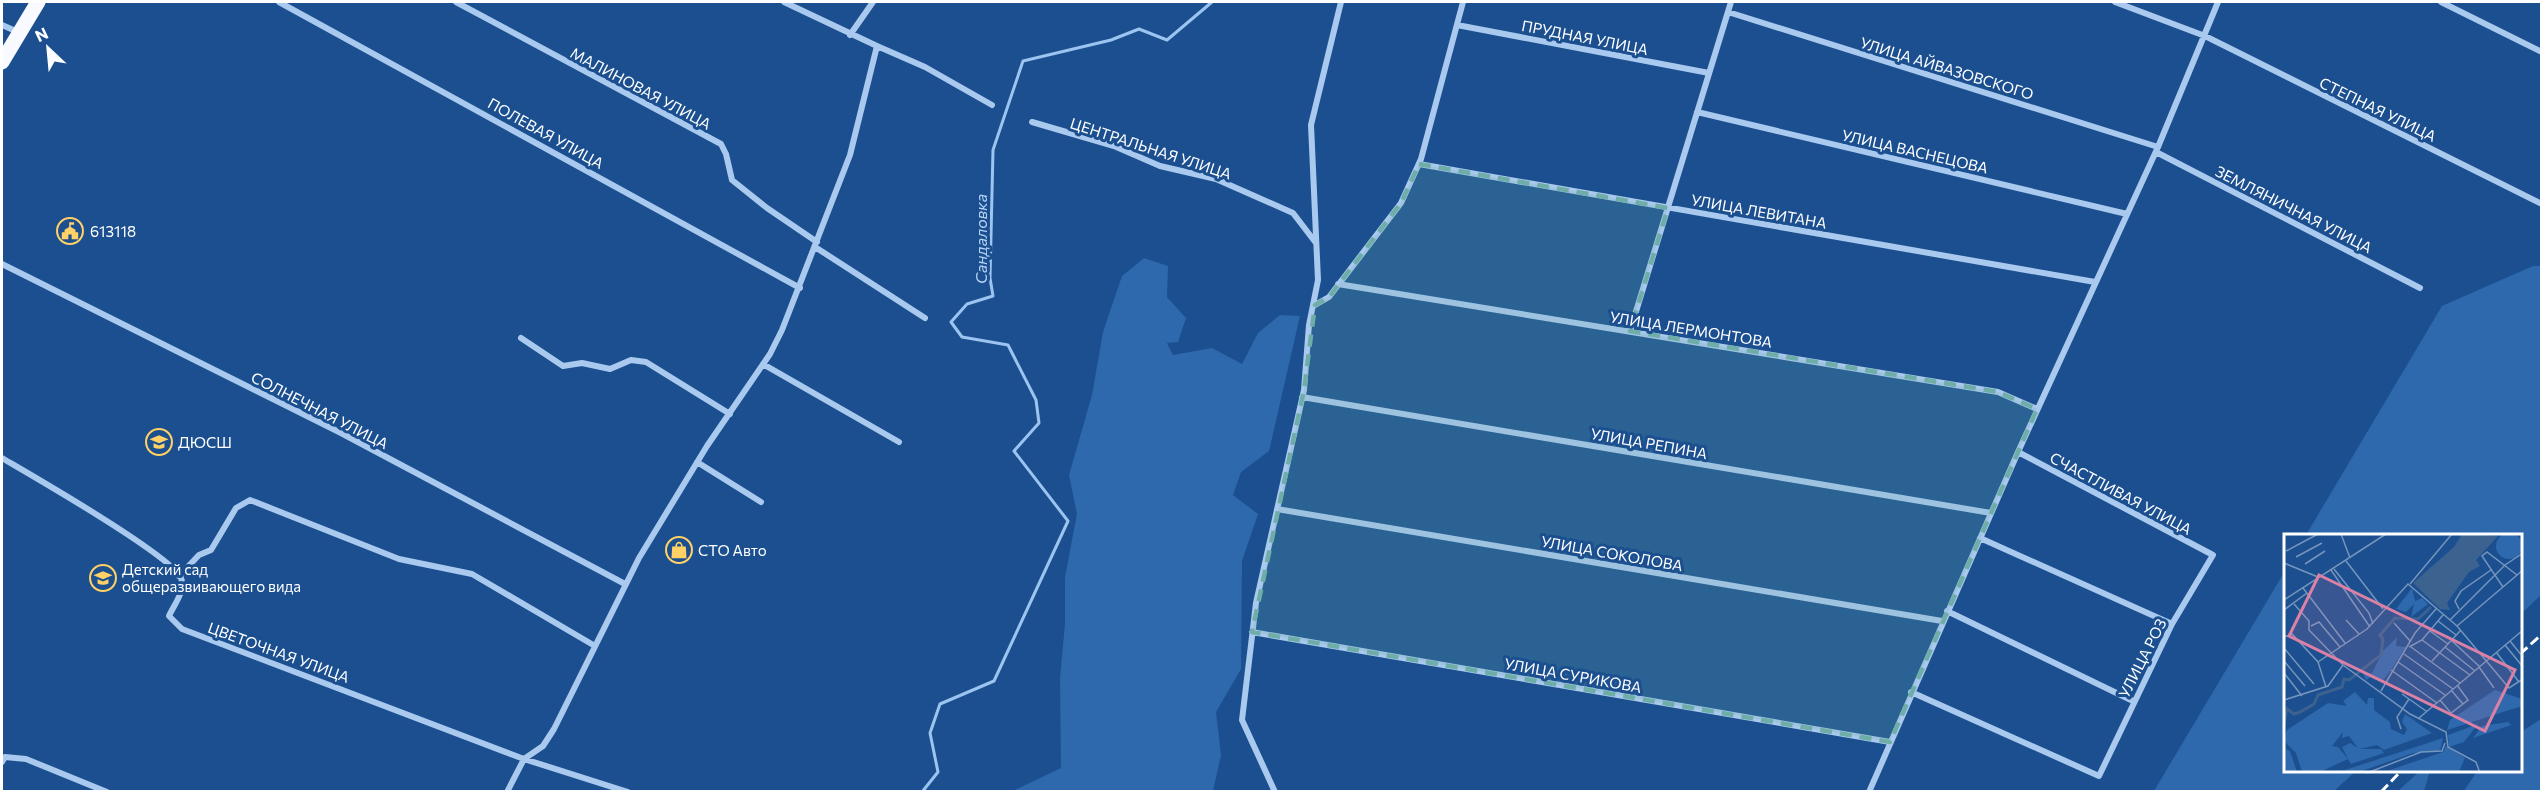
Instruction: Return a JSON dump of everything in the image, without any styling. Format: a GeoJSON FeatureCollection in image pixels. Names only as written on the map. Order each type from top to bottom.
{"type":"FeatureCollection","features":[{"type":"Feature","properties":{"kind":"highway"},"geometry":{"type":"LineString","coordinates":[[2,62],[38,2]]}},
{"type":"Feature","properties":{"kind":"street","name":"ПОЛЕВАЯ УЛИЦА"},"geometry":{"type":"LineString","coordinates":[[279,2],[800,288]]}},
{"type":"Feature","properties":{"kind":"street","name":"МАЛИНОВАЯ УЛИЦА"},"geometry":{"type":"LineString","coordinates":[[456,2],[721,144],[726,154],[732,180],[816,244],[925,318]]}},
{"type":"Feature","properties":{"kind":"street"},"geometry":{"type":"LineString","coordinates":[[784,2],[850,35],[925,67],[992,105]]}},
{"type":"Feature","properties":{"kind":"street"},"geometry":{"type":"LineString","coordinates":[[850,35],[873,2]]}},
{"type":"Feature","properties":{"kind":"street"},"geometry":{"type":"LineString","coordinates":[[1275,792],[1242,720],[1256,603],[1302,396],[1310,325],[1315,305],[1318,280],[1311,125],[1341,2]]}},
{"type":"Feature","properties":{"kind":"street"},"geometry":{"type":"LineString","coordinates":[[1315,305],[1329,297],[1401,203],[1419,164],[1463,2]]}},
{"type":"Feature","properties":{"kind":"street"},"geometry":{"type":"LineString","coordinates":[[1630,331],[1731,2]]}},
{"type":"Feature","properties":{"kind":"street","name":"СТЕПНАЯ УЛИЦА"},"geometry":{"type":"LineString","coordinates":[[2115,2],[2205,36],[2541,204]]}},
{"type":"Feature","properties":{"kind":"street"},"geometry":{"type":"LineString","coordinates":[[1869,792],[1942,621],[2157,149],[2218,2]]}},
{"type":"Feature","properties":{"kind":"street"},"geometry":{"type":"LineString","coordinates":[[2441,2],[2541,52]]}},
{"type":"Feature","properties":{"kind":"street","name":"УЛИЦА АЙВАЗОВСКОГО"},"geometry":{"type":"LineString","coordinates":[[1728,12],[2157,149]]}},
{"type":"Feature","properties":{"kind":"street"},"geometry":{"type":"LineString","coordinates":[[2,25],[19,32]]}},
{"type":"Feature","properties":{"kind":"street","name":"ПРУДНАЯ УЛИЦА"},"geometry":{"type":"LineString","coordinates":[[1457,25],[1709,73]]}},
{"type":"Feature","properties":{"kind":"street"},"geometry":{"type":"LineString","coordinates":[[507,792],[524,759],[543,746],[554,729],[625,584],[697,462],[763,364],[782,330],[850,155],[877,46]]}},
{"type":"Feature","properties":{"kind":"street","name":"УЛИЦА ВАСНЕЦОВА"},"geometry":{"type":"LineString","coordinates":[[1697,112],[2127,214]]}},
{"type":"Feature","properties":{"kind":"street","name":"ЦЕНТРАЛЬНАЯ УЛИЦА"},"geometry":{"type":"LineString","coordinates":[[1032,122],[1114,146],[1160,166],[1216,179],[1293,213],[1317,243]]}},
{"type":"Feature","properties":{"kind":"street","name":"ЗЕМЛЯНИЧНАЯ УЛИЦА"},"geometry":{"type":"LineString","coordinates":[[2157,149],[2420,288]]}},
{"type":"Feature","properties":{"kind":"street","name":"УЛИЦА ЛЕВИТАНА"},"geometry":{"type":"LineString","coordinates":[[1419,164],[2095,282]]}},
{"type":"Feature","properties":{"kind":"street","name":"СОЛНЕЧНАЯ УЛИЦА"},"geometry":{"type":"LineString","coordinates":[[2,264],[341,433],[625,584]]}},
{"type":"Feature","properties":{"kind":"street","name":"УЛИЦА ЛЕРМОНТОВА"},"geometry":{"type":"LineString","coordinates":[[1338,284],[1998,392],[2037,410]]}},
{"type":"Feature","properties":{"kind":"street"},"geometry":{"type":"LineString","coordinates":[[521,338],[563,366],[582,363],[610,369],[631,360],[646,362],[730,414]]}},
{"type":"Feature","properties":{"kind":"street"},"geometry":{"type":"LineString","coordinates":[[763,364],[899,442]]}},
{"type":"Feature","properties":{"kind":"street","name":"УЛИЦА РЕПИНА"},"geometry":{"type":"LineString","coordinates":[[1302,396],[1991,513]]}},
{"type":"Feature","properties":{"kind":"street","name":"СЧАСТЛИВАЯ УЛИЦА"},"geometry":{"type":"LineString","coordinates":[[2018,452],[2213,555]]}},
{"type":"Feature","properties":{"kind":"street"},"geometry":{"type":"LineString","coordinates":[[2,458],[134,539],[167,562],[179,576],[199,555],[211,550],[236,508],[250,500],[399,559],[472,574],[595,646]]}},
{"type":"Feature","properties":{"kind":"street"},"geometry":{"type":"LineString","coordinates":[[697,462],[761,502]]}},
{"type":"Feature","properties":{"kind":"street","name":"УЛИЦА СОКОЛОВА"},"geometry":{"type":"LineString","coordinates":[[1277,510],[1942,621]]}},
{"type":"Feature","properties":{"kind":"street"},"geometry":{"type":"LineString","coordinates":[[1980,538],[2172,624]]}},
{"type":"Feature","properties":{"kind":"street","name":"УЛИЦА РОЗ"},"geometry":{"type":"LineString","coordinates":[[1911,692],[2099,776],[2133,701],[2172,624],[2213,555]]}},
{"type":"Feature","properties":{"kind":"street","name":"ЦВЕТОЧНАЯ УЛИЦА"},"geometry":{"type":"LineString","coordinates":[[179,576],[182,589],[169,616],[182,629],[524,759],[628,792]]}},
{"type":"Feature","properties":{"kind":"street"},"geometry":{"type":"LineString","coordinates":[[1947,611],[2133,701]]}},
{"type":"Feature","properties":{"kind":"street","name":"УЛИЦА СУРИКОВА"},"geometry":{"type":"LineString","coordinates":[[1252,632],[1890,742]]}},
{"type":"Feature","properties":{"kind":"street"},"geometry":{"type":"LineString","coordinates":[[3,759],[26,759],[107,792]]}},
{"type":"Feature","properties":{"kind":"highlighted area"},"geometry":{"type":"Polygon","coordinates":[[[1419,164],[1668,208],[1630,331],[1998,392],[2037,409],[1890,742],[1252,632],[1304,390],[1315,305],[1329,297],[1401,203],[1419,164]]]}},
{"type":"Feature","properties":{"kind":"shaded area"},"geometry":{"type":"Polygon","coordinates":[[[1144,258],[1168,266],[1167,297],[1186,318],[1178,342],[1167,343],[1173,355],[1212,348],[1242,364],[1258,333],[1280,315],[1300,316],[1269,451],[1241,472],[1233,495],[1258,514],[1242,561],[1241,669],[1216,712],[1221,755],[1213,791],[1013,791],[1061,768],[1060,678],[1065,624],[1065,577],[1077,514],[1069,475],[1092,395],[1103,332],[1122,276],[1144,258]]]}},
{"type":"Feature","properties":{"kind":"shaded area"},"geometry":{"type":"Polygon","coordinates":[[[2533,266],[2542,266],[2541,595],[2522,613],[2522,534],[2307,534],[2442,306],[2533,266]]]}},
{"type":"Feature","properties":{"kind":"shaded area"},"geometry":{"type":"Polygon","coordinates":[[[2284,573],[2284,772],[2355,772],[2334,791],[2154,791],[2284,573]]]}},
{"type":"Feature","properties":{"kind":"shaded area"},"geometry":{"type":"Polygon","coordinates":[[[2541,719],[2541,791],[2464,791],[2476,772],[2522,772],[2522,731],[2541,719]]]}},
{"type":"Feature","properties":{"kind":"shaded area"},"geometry":{"type":"Polygon","coordinates":[[[2419,772],[2430,772],[2424,791],[2398,791],[2419,772]]]}},
{"type":"Feature","properties":{"kind":"waterway","name":"Сандаловка"},"geometry":{"type":"LineString","coordinates":[[922,792],[938,772],[930,733],[940,704],[994,681],[1068,521],[1014,451],[1039,423],[1036,400],[1008,345],[962,337],[951,322],[967,304],[993,296],[990,278],[993,150],[1023,61],[1111,40],[1139,29],[1167,40],[1212,2]]}},
{"type":"Feature","properties":{"kind":"railway"},"geometry":{"type":"LineString","coordinates":[[2522,652],[2542,634]]}},
{"type":"Feature","properties":{"kind":"railway"},"geometry":{"type":"LineString","coordinates":[[2381,792],[2400,772]]}},
{"type":"Feature","properties":{"kind":"place","name":"613118"},"geometry":{"type":"Point","coordinates":[70,231]}},
{"type":"Feature","properties":{"kind":"place","name":"ДЮСШ"},"geometry":{"type":"Point","coordinates":[159,442]}},
{"type":"Feature","properties":{"kind":"place","name":"СТО Авто"},"geometry":{"type":"Point","coordinates":[679,550]}},
{"type":"Feature","properties":{"kind":"place","name":"Детский сад общеразвивающего вида"},"geometry":{"type":"Point","coordinates":[103,578]}}]}
